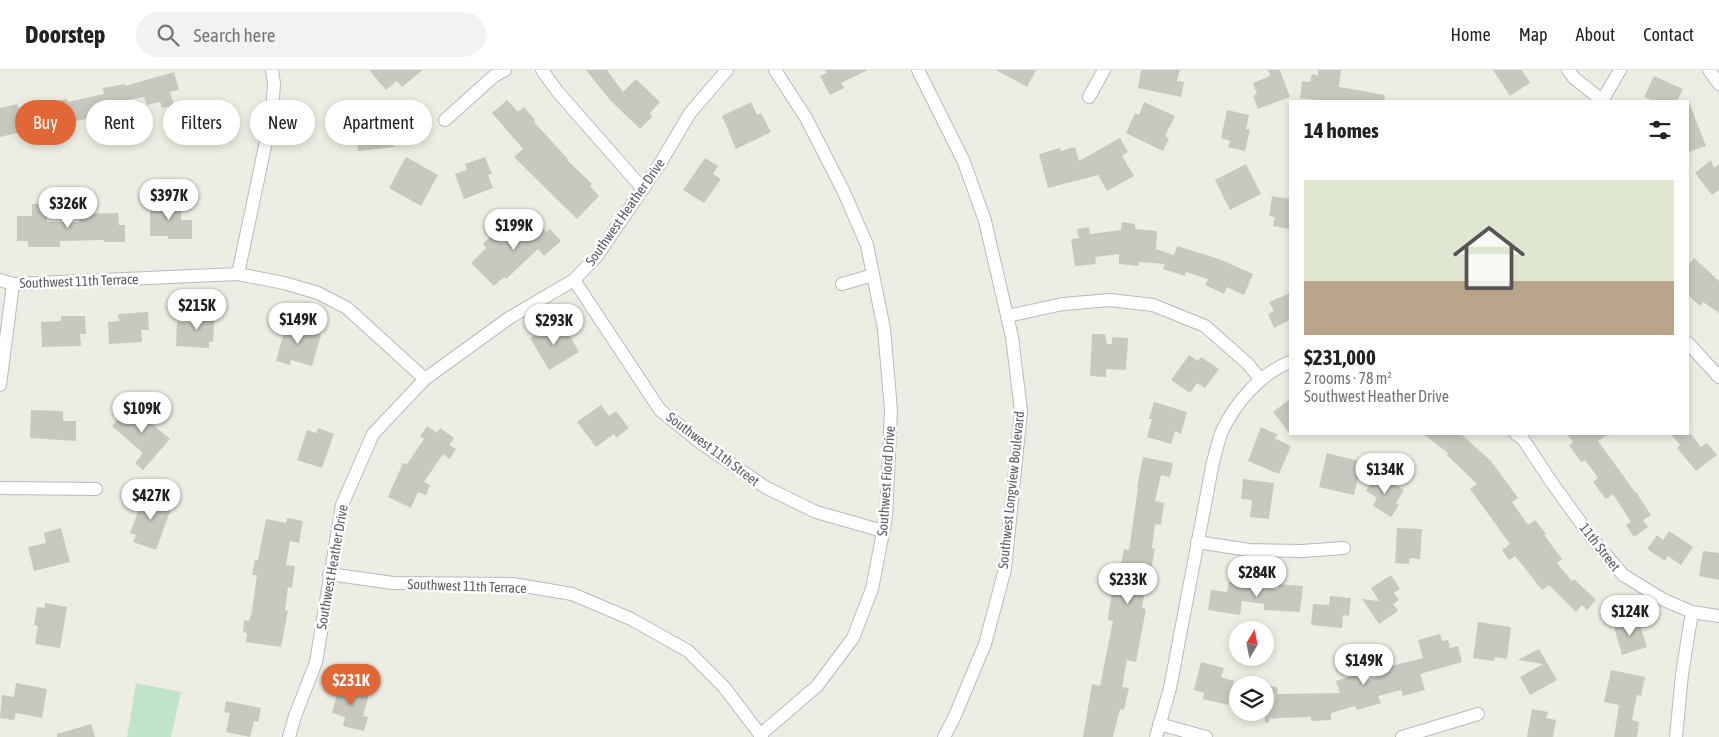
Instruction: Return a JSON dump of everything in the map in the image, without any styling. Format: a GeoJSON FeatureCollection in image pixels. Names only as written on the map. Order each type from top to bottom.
{"type":"FeatureCollection","features":[{"type":"Feature","properties":{"kind":"street"},"geometry":{"type":"LineString","coordinates":[[238,274],[272,113],[274,84],[272,70]]}},
{"type":"Feature","properties":{"kind":"street"},"geometry":{"type":"LineString","coordinates":[[445,120],[494,76],[504,70]]}},
{"type":"Feature","properties":{"kind":"street"},"geometry":{"type":"LineString","coordinates":[[542,70],[557,91],[642,189]]}},
{"type":"Feature","properties":{"kind":"street","name":"Southwest Heather Drive"},"geometry":{"type":"LineString","coordinates":[[289,737],[316,662],[342,505],[373,434],[425,379],[509,318],[574,280],[597,256],[661,162],[690,113],[727,70]]}},
{"type":"Feature","properties":{"kind":"street","name":"Southwest Fiord Drive"},"geometry":{"type":"LineString","coordinates":[[761,736],[817,686],[853,638],[872,590],[886,517],[891,410],[884,329],[866,245],[843,190],[806,118],[775,70]]}},
{"type":"Feature","properties":{"kind":"street","name":"Southwest Longview Boulevard"},"geometry":{"type":"LineString","coordinates":[[918,70],[964,162],[985,221],[1012,337],[1020,411],[1005,569],[985,644],[944,737]]}},
{"type":"Feature","properties":{"kind":"street"},"geometry":{"type":"LineString","coordinates":[[1089,97],[1104,70]]}},
{"type":"Feature","properties":{"kind":"street"},"geometry":{"type":"LineString","coordinates":[[1568,70],[1574,78],[1601,100]]}},
{"type":"Feature","properties":{"kind":"street"},"geometry":{"type":"LineString","coordinates":[[1603,100],[1620,70]]}},
{"type":"Feature","properties":{"kind":"street"},"geometry":{"type":"LineString","coordinates":[[1709,70],[1719,84]]}},
{"type":"Feature","properties":{"kind":"street","name":"Southwest 11th Terrace"},"geometry":{"type":"LineString","coordinates":[[0,280],[13,284],[238,274],[284,283],[318,293],[346,308],[425,379]]}},
{"type":"Feature","properties":{"kind":"street"},"geometry":{"type":"LineString","coordinates":[[842,284],[873,275]]}},
{"type":"Feature","properties":{"kind":"street","name":"Southwest 11th Street"},"geometry":{"type":"LineString","coordinates":[[574,280],[660,410],[701,443],[765,487],[816,512],[883,532]]}},
{"type":"Feature","properties":{"kind":"street"},"geometry":{"type":"LineString","coordinates":[[0,385],[13,284]]}},
{"type":"Feature","properties":{"kind":"street"},"geometry":{"type":"LineString","coordinates":[[1007,316],[1063,304],[1110,300],[1153,305],[1205,326],[1248,364],[1261,380]]}},
{"type":"Feature","properties":{"kind":"street"},"geometry":{"type":"LineString","coordinates":[[1689,344],[1719,377]]}},
{"type":"Feature","properties":{"kind":"street"},"geometry":{"type":"LineString","coordinates":[[1156,737],[1170,688],[1197,542],[1221,432],[1237,406],[1261,380],[1289,363]]}},
{"type":"Feature","properties":{"kind":"street","name":"11th Street"},"geometry":{"type":"LineString","coordinates":[[1517,435],[1523,439],[1591,537],[1623,575],[1664,600],[1692,612],[1719,616]]}},
{"type":"Feature","properties":{"kind":"street"},"geometry":{"type":"LineString","coordinates":[[0,488],[96,489]]}},
{"type":"Feature","properties":{"kind":"street"},"geometry":{"type":"LineString","coordinates":[[1197,542],[1249,550],[1302,551],[1344,548]]}},
{"type":"Feature","properties":{"kind":"street","name":"Southwest 11th Terrace"},"geometry":{"type":"LineString","coordinates":[[330,574],[393,583],[512,584],[572,594],[631,619],[688,651],[724,686],[761,736]]}},
{"type":"Feature","properties":{"kind":"street"},"geometry":{"type":"LineString","coordinates":[[1676,737],[1682,674],[1692,612]]}},
{"type":"Feature","properties":{"kind":"street"},"geometry":{"type":"LineString","coordinates":[[1402,737],[1478,714]]}},
{"type":"Feature","properties":{"kind":"street"},"geometry":{"type":"LineString","coordinates":[[1160,724],[1206,737]]}},
{"type":"Feature","properties":{"kind":"green space"},"geometry":{"type":"Polygon","coordinates":[[[136,683],[181,692],[171,737],[127,737],[136,683]]]}},
{"type":"Feature","properties":{"kind":"building"},"geometry":{"type":"Polygon","coordinates":[[[369,70],[423,70],[402,87],[397,81],[386,90],[369,70]]]}},
{"type":"Feature","properties":{"kind":"building"},"geometry":{"type":"Polygon","coordinates":[[[586,70],[607,70],[623,92],[636,79],[660,102],[650,113],[652,117],[640,129],[610,100],[586,70]]]}},
{"type":"Feature","properties":{"kind":"building"},"geometry":{"type":"Polygon","coordinates":[[[825,70],[868,70],[841,83],[844,88],[830,95],[820,76],[827,73],[825,70]]]}},
{"type":"Feature","properties":{"kind":"building"},"geometry":{"type":"Polygon","coordinates":[[[996,70],[1036,70],[1027,87],[996,70]]]}},
{"type":"Feature","properties":{"kind":"building"},"geometry":{"type":"Polygon","coordinates":[[[1141,70],[1180,70],[1177,81],[1184,82],[1181,97],[1138,88],[1141,70]]]}},
{"type":"Feature","properties":{"kind":"building"},"geometry":{"type":"Polygon","coordinates":[[[1268,70],[1280,70],[1290,97],[1258,109],[1253,96],[1257,94],[1253,83],[1270,76],[1268,70]]]}},
{"type":"Feature","properties":{"kind":"building"},"geometry":{"type":"Polygon","coordinates":[[[1318,70],[1341,70],[1339,87],[1385,95],[1384,100],[1317,100],[1300,98],[1302,81],[1310,82],[1312,74],[1318,75],[1318,70]]]}},
{"type":"Feature","properties":{"kind":"building"},"geometry":{"type":"Polygon","coordinates":[[[1493,70],[1522,70],[1530,83],[1510,96],[1493,70]]]}},
{"type":"Feature","properties":{"kind":"building"},"geometry":{"type":"Polygon","coordinates":[[[174,72],[179,90],[170,92],[172,100],[163,100],[162,108],[160,102],[153,104],[153,100],[145,100],[144,97],[128,100],[86,100],[86,119],[76,121],[76,100],[104,94],[103,88],[125,84],[125,86],[174,72]]]}},
{"type":"Feature","properties":{"kind":"building"},"geometry":{"type":"Polygon","coordinates":[[[1654,76],[1683,89],[1678,100],[1652,100],[1644,97],[1654,76]]]}},
{"type":"Feature","properties":{"kind":"building"},"geometry":{"type":"Polygon","coordinates":[[[507,100],[518,112],[524,107],[535,120],[534,122],[567,160],[592,184],[590,186],[599,196],[577,219],[514,157],[523,149],[492,113],[507,100]]]}},
{"type":"Feature","properties":{"kind":"building"},"geometry":{"type":"Polygon","coordinates":[[[751,102],[757,115],[761,113],[771,132],[736,149],[722,116],[751,102]]]}},
{"type":"Feature","properties":{"kind":"building"},"geometry":{"type":"Polygon","coordinates":[[[1144,102],[1175,116],[1165,136],[1169,138],[1163,151],[1126,133],[1135,113],[1139,115],[1144,102]]]}},
{"type":"Feature","properties":{"kind":"building"},"geometry":{"type":"Polygon","coordinates":[[[1689,103],[1706,146],[1689,152],[1689,103]]]}},
{"type":"Feature","properties":{"kind":"building"},"geometry":{"type":"Polygon","coordinates":[[[15,104],[15,133],[0,137],[0,108],[15,104]]]}},
{"type":"Feature","properties":{"kind":"building"},"geometry":{"type":"Polygon","coordinates":[[[1227,110],[1249,115],[1246,129],[1250,130],[1245,151],[1228,147],[1230,141],[1221,138],[1227,110]]]}},
{"type":"Feature","properties":{"kind":"building"},"geometry":{"type":"Polygon","coordinates":[[[1120,138],[1128,152],[1122,156],[1134,176],[1107,191],[1098,175],[1048,188],[1039,154],[1060,148],[1061,151],[1075,147],[1079,161],[1120,138]]]}},
{"type":"Feature","properties":{"kind":"building"},"geometry":{"type":"Polygon","coordinates":[[[357,145],[394,145],[394,147],[358,151],[357,145]]]}},
{"type":"Feature","properties":{"kind":"building"},"geometry":{"type":"Polygon","coordinates":[[[406,157],[438,175],[421,206],[389,188],[406,157]]]}},
{"type":"Feature","properties":{"kind":"building"},"geometry":{"type":"Polygon","coordinates":[[[485,157],[492,174],[488,175],[493,188],[464,199],[455,174],[467,170],[465,164],[485,157]]]}},
{"type":"Feature","properties":{"kind":"building"},"geometry":{"type":"Polygon","coordinates":[[[705,158],[718,166],[713,174],[721,179],[704,203],[683,190],[705,158]]]}},
{"type":"Feature","properties":{"kind":"building"},"geometry":{"type":"Polygon","coordinates":[[[1711,160],[1714,168],[1719,164],[1719,190],[1712,195],[1695,173],[1711,160]]]}},
{"type":"Feature","properties":{"kind":"building"},"geometry":{"type":"Polygon","coordinates":[[[1246,164],[1261,194],[1230,210],[1215,180],[1246,164]]]}},
{"type":"Feature","properties":{"kind":"building"},"geometry":{"type":"Polygon","coordinates":[[[1272,196],[1289,199],[1289,229],[1273,226],[1275,217],[1269,216],[1272,196]]]}},
{"type":"Feature","properties":{"kind":"building"},"geometry":{"type":"Polygon","coordinates":[[[181,200],[181,220],[192,220],[192,239],[168,239],[168,236],[150,236],[150,201],[181,200]]]}},
{"type":"Feature","properties":{"kind":"building"},"geometry":{"type":"Polygon","coordinates":[[[32,204],[47,204],[47,222],[79,222],[79,214],[118,213],[119,225],[125,225],[125,242],[104,242],[104,240],[60,241],[60,247],[28,247],[28,241],[17,241],[17,216],[32,216],[32,204]]]}},
{"type":"Feature","properties":{"kind":"building"},"geometry":{"type":"Polygon","coordinates":[[[532,216],[546,232],[550,229],[561,241],[544,256],[538,249],[506,279],[504,277],[494,286],[471,263],[486,248],[483,244],[493,234],[502,243],[532,216]]]}},
{"type":"Feature","properties":{"kind":"building"},"geometry":{"type":"Polygon","coordinates":[[[1122,222],[1135,224],[1135,229],[1157,231],[1156,249],[1174,255],[1177,246],[1219,259],[1253,274],[1244,295],[1227,287],[1224,294],[1205,285],[1208,279],[1186,272],[1185,276],[1163,269],[1165,264],[1139,262],[1139,266],[1119,264],[1119,254],[1095,257],[1096,264],[1075,266],[1071,239],[1079,238],[1077,229],[1089,227],[1090,234],[1121,230],[1122,222]]]}},
{"type":"Feature","properties":{"kind":"building"},"geometry":{"type":"Polygon","coordinates":[[[1694,258],[1719,281],[1719,313],[1703,302],[1700,306],[1689,296],[1689,264],[1694,258]]]}},
{"type":"Feature","properties":{"kind":"building"},"geometry":{"type":"Polygon","coordinates":[[[1289,293],[1289,320],[1274,328],[1268,314],[1274,311],[1269,302],[1289,293]]]}},
{"type":"Feature","properties":{"kind":"building"},"geometry":{"type":"Polygon","coordinates":[[[197,309],[215,310],[213,342],[209,342],[209,348],[176,346],[177,322],[197,323],[197,309]]]}},
{"type":"Feature","properties":{"kind":"building"},"geometry":{"type":"Polygon","coordinates":[[[148,312],[149,330],[141,330],[142,342],[109,344],[108,322],[119,321],[118,314],[148,312]]]}},
{"type":"Feature","properties":{"kind":"building"},"geometry":{"type":"Polygon","coordinates":[[[61,316],[85,316],[86,334],[80,334],[81,346],[42,347],[41,322],[61,321],[61,316]]]}},
{"type":"Feature","properties":{"kind":"building"},"geometry":{"type":"Polygon","coordinates":[[[287,322],[309,328],[308,331],[321,335],[312,366],[291,360],[290,365],[276,361],[287,322]]]}},
{"type":"Feature","properties":{"kind":"building"},"geometry":{"type":"Polygon","coordinates":[[[558,322],[566,335],[569,334],[579,352],[549,370],[530,338],[558,322]]]}},
{"type":"Feature","properties":{"kind":"building"},"geometry":{"type":"Polygon","coordinates":[[[1092,334],[1105,334],[1107,344],[1112,344],[1112,337],[1128,338],[1126,370],[1106,369],[1106,377],[1090,376],[1092,334]]]}},
{"type":"Feature","properties":{"kind":"building"},"geometry":{"type":"Polygon","coordinates":[[[1189,355],[1198,361],[1201,357],[1219,369],[1205,388],[1197,383],[1190,393],[1171,380],[1189,355]]]}},
{"type":"Feature","properties":{"kind":"building"},"geometry":{"type":"Polygon","coordinates":[[[1289,400],[1289,433],[1273,412],[1289,400]]]}},
{"type":"Feature","properties":{"kind":"building"},"geometry":{"type":"Polygon","coordinates":[[[1154,402],[1187,412],[1181,434],[1175,431],[1171,444],[1147,437],[1152,419],[1149,419],[1154,402]]]}},
{"type":"Feature","properties":{"kind":"building"},"geometry":{"type":"Polygon","coordinates":[[[141,405],[155,418],[151,423],[170,439],[143,470],[135,463],[143,453],[112,426],[127,409],[133,415],[141,405]]]}},
{"type":"Feature","properties":{"kind":"building"},"geometry":{"type":"Polygon","coordinates":[[[601,405],[609,416],[616,411],[629,428],[616,438],[614,434],[596,447],[577,422],[601,405]]]}},
{"type":"Feature","properties":{"kind":"building"},"geometry":{"type":"Polygon","coordinates":[[[31,410],[63,411],[63,421],[76,421],[76,441],[30,438],[31,410]]]}},
{"type":"Feature","properties":{"kind":"building"},"geometry":{"type":"Polygon","coordinates":[[[427,426],[437,433],[440,428],[454,438],[449,445],[456,449],[450,459],[443,454],[424,482],[430,485],[426,495],[418,492],[411,508],[388,497],[403,463],[407,464],[424,439],[420,436],[427,426]]]}},
{"type":"Feature","properties":{"kind":"building"},"geometry":{"type":"Polygon","coordinates":[[[1261,427],[1278,435],[1274,438],[1291,446],[1279,474],[1248,461],[1261,427]]]}},
{"type":"Feature","properties":{"kind":"building"},"geometry":{"type":"Polygon","coordinates":[[[318,428],[334,434],[322,468],[297,460],[307,430],[316,433],[318,428]]]}},
{"type":"Feature","properties":{"kind":"building"},"geometry":{"type":"Polygon","coordinates":[[[1691,434],[1701,447],[1707,443],[1717,455],[1696,471],[1677,448],[1680,445],[1672,435],[1691,434]]]}},
{"type":"Feature","properties":{"kind":"building"},"geometry":{"type":"Polygon","coordinates":[[[1424,435],[1462,435],[1491,461],[1518,498],[1512,502],[1528,525],[1535,520],[1562,559],[1557,563],[1572,581],[1574,579],[1596,600],[1587,610],[1582,605],[1576,612],[1549,585],[1542,590],[1515,556],[1509,560],[1502,550],[1510,544],[1470,489],[1477,484],[1447,455],[1448,453],[1424,435]]]}},
{"type":"Feature","properties":{"kind":"building"},"geometry":{"type":"Polygon","coordinates":[[[1568,435],[1607,435],[1598,441],[1651,515],[1643,520],[1648,527],[1634,537],[1626,525],[1631,522],[1613,494],[1606,499],[1593,482],[1598,478],[1585,460],[1581,462],[1569,445],[1573,442],[1568,435]]]}},
{"type":"Feature","properties":{"kind":"building"},"geometry":{"type":"Polygon","coordinates":[[[1327,453],[1362,462],[1354,495],[1319,487],[1327,453]]]}},
{"type":"Feature","properties":{"kind":"building"},"geometry":{"type":"Polygon","coordinates":[[[1143,457],[1173,463],[1170,477],[1161,475],[1155,501],[1164,503],[1161,525],[1155,524],[1152,548],[1155,549],[1151,569],[1143,567],[1138,594],[1144,595],[1142,608],[1146,609],[1136,662],[1127,660],[1122,687],[1129,688],[1124,710],[1120,709],[1113,737],[1083,737],[1092,684],[1100,686],[1113,621],[1108,620],[1112,590],[1116,590],[1124,549],[1129,550],[1143,457]]]}},
{"type":"Feature","properties":{"kind":"building"},"geometry":{"type":"Polygon","coordinates":[[[1377,474],[1404,490],[1396,503],[1399,505],[1391,517],[1373,506],[1377,498],[1366,491],[1377,474]]]}},
{"type":"Feature","properties":{"kind":"building"},"geometry":{"type":"Polygon","coordinates":[[[1243,479],[1274,483],[1269,519],[1250,517],[1252,500],[1241,499],[1243,479]]]}},
{"type":"Feature","properties":{"kind":"building"},"geometry":{"type":"Polygon","coordinates":[[[145,493],[173,503],[156,550],[133,542],[136,535],[130,533],[145,493]]]}},
{"type":"Feature","properties":{"kind":"building"},"geometry":{"type":"Polygon","coordinates":[[[287,518],[303,521],[299,543],[290,541],[286,565],[295,566],[292,588],[288,587],[285,610],[288,611],[281,647],[246,642],[247,633],[243,632],[244,620],[249,621],[252,611],[257,575],[252,575],[255,560],[258,560],[266,519],[286,523],[287,518]]]}},
{"type":"Feature","properties":{"kind":"building"},"geometry":{"type":"Polygon","coordinates":[[[61,528],[70,562],[34,571],[28,547],[46,543],[44,533],[61,528]]]}},
{"type":"Feature","properties":{"kind":"building"},"geometry":{"type":"Polygon","coordinates":[[[1397,528],[1422,529],[1420,559],[1410,558],[1409,564],[1395,563],[1397,528]]]}},
{"type":"Feature","properties":{"kind":"building"},"geometry":{"type":"Polygon","coordinates":[[[1669,531],[1693,547],[1681,565],[1668,556],[1665,561],[1647,549],[1657,535],[1663,540],[1669,531]]]}},
{"type":"Feature","properties":{"kind":"building"},"geometry":{"type":"Polygon","coordinates":[[[1703,551],[1719,553],[1719,580],[1699,576],[1703,551]]]}},
{"type":"Feature","properties":{"kind":"building"},"geometry":{"type":"Polygon","coordinates":[[[1391,575],[1400,589],[1394,593],[1399,600],[1393,604],[1398,611],[1379,624],[1362,599],[1379,601],[1371,588],[1391,575]]]}},
{"type":"Feature","properties":{"kind":"building"},"geometry":{"type":"Polygon","coordinates":[[[1229,582],[1251,585],[1250,588],[1278,589],[1279,584],[1303,586],[1300,612],[1264,610],[1264,604],[1242,601],[1240,615],[1208,610],[1211,590],[1227,592],[1229,582]]]}},
{"type":"Feature","properties":{"kind":"building"},"geometry":{"type":"Polygon","coordinates":[[[1330,596],[1351,598],[1349,616],[1343,615],[1342,628],[1311,625],[1313,604],[1329,605],[1330,596]]]}},
{"type":"Feature","properties":{"kind":"building"},"geometry":{"type":"Polygon","coordinates":[[[45,603],[67,607],[60,648],[35,644],[38,626],[34,625],[37,607],[45,608],[45,603]]]}},
{"type":"Feature","properties":{"kind":"building"},"geometry":{"type":"Polygon","coordinates":[[[1638,619],[1647,647],[1622,655],[1614,627],[1638,619]]]}},
{"type":"Feature","properties":{"kind":"building"},"geometry":{"type":"Polygon","coordinates":[[[1478,622],[1511,627],[1507,659],[1495,657],[1494,661],[1473,658],[1478,622]]]}},
{"type":"Feature","properties":{"kind":"building"},"geometry":{"type":"Polygon","coordinates":[[[1440,634],[1442,641],[1448,640],[1450,648],[1458,646],[1462,662],[1420,674],[1425,690],[1403,696],[1401,690],[1378,696],[1381,703],[1357,710],[1355,706],[1331,713],[1331,720],[1311,721],[1311,717],[1274,719],[1274,687],[1278,688],[1277,694],[1340,693],[1336,681],[1358,674],[1361,682],[1382,675],[1380,669],[1423,658],[1418,640],[1440,634]]]}},
{"type":"Feature","properties":{"kind":"building"},"geometry":{"type":"Polygon","coordinates":[[[1539,649],[1557,680],[1530,695],[1520,677],[1543,664],[1518,660],[1539,649]]]}},
{"type":"Feature","properties":{"kind":"building"},"geometry":{"type":"Polygon","coordinates":[[[1201,662],[1224,668],[1221,677],[1229,679],[1228,705],[1203,699],[1204,693],[1194,690],[1201,662]]]}},
{"type":"Feature","properties":{"kind":"building"},"geometry":{"type":"Polygon","coordinates":[[[1611,670],[1645,677],[1641,696],[1637,695],[1632,720],[1639,722],[1637,737],[1614,737],[1619,705],[1604,702],[1611,670]]]}},
{"type":"Feature","properties":{"kind":"building"},"geometry":{"type":"Polygon","coordinates":[[[341,680],[353,683],[351,689],[369,694],[363,716],[368,717],[364,731],[343,726],[345,717],[332,713],[341,680]]]}},
{"type":"Feature","properties":{"kind":"building"},"geometry":{"type":"Polygon","coordinates":[[[16,683],[47,689],[42,718],[16,713],[14,720],[0,718],[2,695],[14,697],[16,683]]]}},
{"type":"Feature","properties":{"kind":"building"},"geometry":{"type":"Polygon","coordinates":[[[226,701],[261,708],[258,722],[254,721],[250,737],[226,732],[230,713],[224,712],[226,701]]]}},
{"type":"Feature","properties":{"kind":"building"},"geometry":{"type":"Polygon","coordinates":[[[1532,709],[1548,712],[1546,718],[1556,720],[1553,737],[1527,737],[1532,709]]]}},
{"type":"Feature","properties":{"kind":"building"},"geometry":{"type":"Polygon","coordinates":[[[91,724],[95,737],[57,737],[57,734],[91,724]]]}}]}
